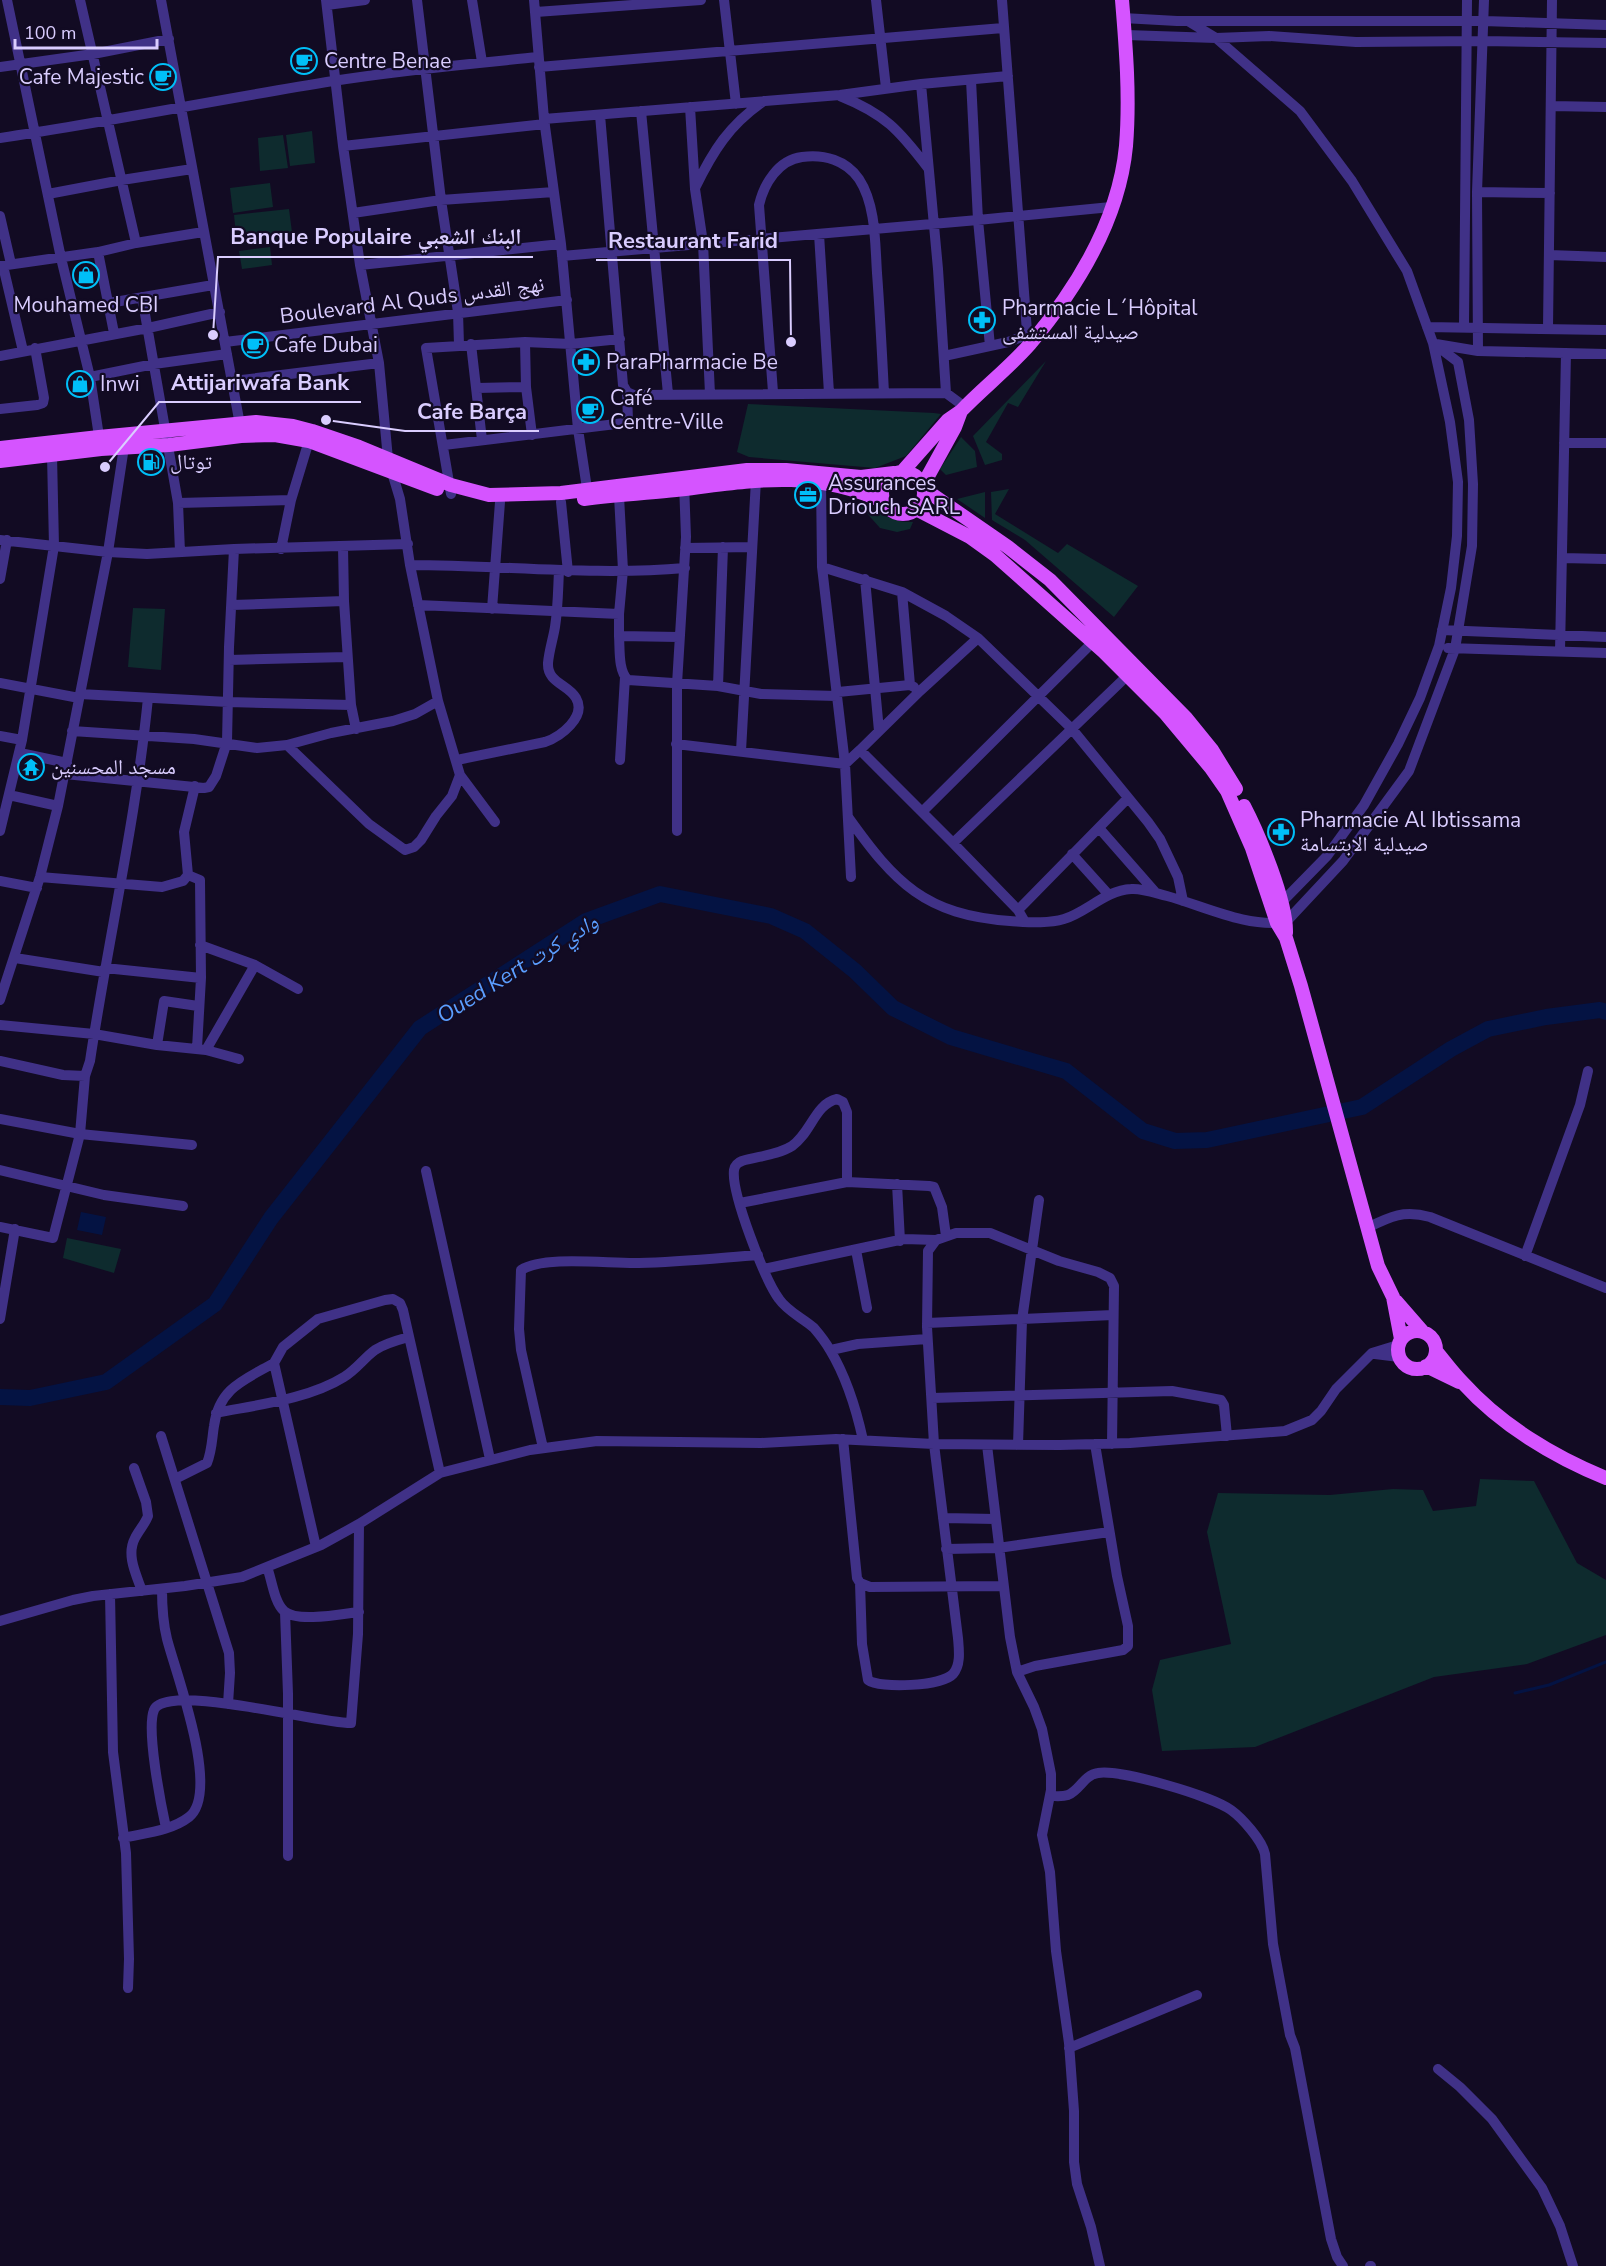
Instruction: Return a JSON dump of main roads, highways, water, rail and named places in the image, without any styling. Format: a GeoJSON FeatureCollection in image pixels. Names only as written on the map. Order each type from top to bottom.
{"type":"FeatureCollection","features":[{"type":"Feature","properties":{"kind":"main road"},"geometry":{"type":"LineString","coordinates":[[963,409],[923,487],[923,500],[911,512],[898,513],[888,507],[882,493],[884,483],[898,473],[948,420],[963,409],[1028,340],[1074,287],[1094,250],[1119,183],[1126,146],[1126,35],[1122,0]]}},
{"type":"Feature","properties":{"kind":"main road"},"geometry":{"type":"LineString","coordinates":[[0,448],[100,443],[124,447],[169,445],[274,423],[388,459],[477,500],[561,502],[587,494],[684,483],[756,480],[821,481],[852,488],[884,502]]}},
{"type":"Feature","properties":{"kind":"main road"},"geometry":{"type":"LineString","coordinates":[[0,461],[52,455],[166,430],[241,429]]}},
{"type":"Feature","properties":{"kind":"main road"},"geometry":{"type":"LineString","coordinates":[[311,436],[393,472],[451,489],[489,495],[561,493],[619,496],[747,470],[786,470],[861,477],[898,473],[913,474],[923,487],[1008,547],[1050,580],[1186,718],[1212,750],[1239,796],[1260,841],[1281,903],[1282,922]]}},
{"type":"Feature","properties":{"kind":"main road"},"geometry":{"type":"LineString","coordinates":[[916,509],[962,532],[995,555],[1093,642],[1128,675],[1184,735],[1227,791],[1282,922],[1378,1266],[1393,1297],[1423,1332],[1432,1339],[1436,1351],[1464,1385],[1505,1421],[1544,1448],[1583,1469],[1606,1478]]}},
{"type":"Feature","properties":{"kind":"main road"},"geometry":{"type":"LineString","coordinates":[[1393,1297],[1403,1363],[1414,1368],[1426,1366],[1431,1362],[1436,1351]]}},
{"type":"Feature","properties":{"kind":"main road"},"geometry":{"type":"LineString","coordinates":[[1400,1347],[1410,1332],[1423,1332]]}},
{"type":"Feature","properties":{"kind":"main road"},"geometry":{"type":"LineString","coordinates":[[1426,1366],[1464,1385]]}},
{"type":"Feature","properties":{"kind":"waterway","name":"Oued Kert وادي كرت"},"geometry":{"type":"LineString","coordinates":[[0,1397],[30,1398],[106,1382],[215,1304],[271,1218],[420,1028],[586,921],[660,894],[771,916],[805,931],[855,971],[893,1008],[951,1037],[1066,1071],[1143,1131],[1175,1141],[1207,1140],[1362,1107],[1451,1049],[1488,1029],[1546,1017],[1600,1010],[1606,1012]]}},
{"type":"Feature","properties":{"kind":"waterway"},"geometry":{"type":"LineString","coordinates":[[1515,1693],[1549,1685],[1606,1662]]}},
{"type":"Feature","properties":{"kind":"place","name":"Centre Benae"},"geometry":{"type":"Point","coordinates":[304,61]}},
{"type":"Feature","properties":{"kind":"place","name":"Cafe Majestic"},"geometry":{"type":"Point","coordinates":[163,77]}},
{"type":"Feature","properties":{"kind":"place","name":"Mouhamed CBI"},"geometry":{"type":"Point","coordinates":[86,275]}},
{"type":"Feature","properties":{"kind":"place","name":"Pharmacie L´Hôpital صيدلية المستشفى"},"geometry":{"type":"Point","coordinates":[982,320]}},
{"type":"Feature","properties":{"kind":"place","name":"Banque Populaire البنك الشعبي"},"geometry":{"type":"Point","coordinates":[213,335]}},
{"type":"Feature","properties":{"kind":"place","name":"Restaurant Farid"},"geometry":{"type":"Point","coordinates":[791,342]}},
{"type":"Feature","properties":{"kind":"place","name":"Cafe Dubai"},"geometry":{"type":"Point","coordinates":[255,345]}},
{"type":"Feature","properties":{"kind":"place","name":"ParaPharmacie Be"},"geometry":{"type":"Point","coordinates":[586,362]}},
{"type":"Feature","properties":{"kind":"place","name":"Inwi"},"geometry":{"type":"Point","coordinates":[80,384]}},
{"type":"Feature","properties":{"kind":"place","name":"Café Centre-Ville"},"geometry":{"type":"Point","coordinates":[590,410]}},
{"type":"Feature","properties":{"kind":"place","name":"Cafe Barça"},"geometry":{"type":"Point","coordinates":[326,420]}},
{"type":"Feature","properties":{"kind":"place","name":"توتال"},"geometry":{"type":"Point","coordinates":[151,462]}},
{"type":"Feature","properties":{"kind":"place","name":"Attijariwafa Bank"},"geometry":{"type":"Point","coordinates":[105,467]}},
{"type":"Feature","properties":{"kind":"place","name":"Assurances Driouch SARL"},"geometry":{"type":"Point","coordinates":[808,495]}},
{"type":"Feature","properties":{"kind":"place","name":"مسجد المحسنين"},"geometry":{"type":"Point","coordinates":[31,767]}},
{"type":"Feature","properties":{"kind":"place","name":"Pharmacie Al Ibtissama صيدلية الابتسامة"},"geometry":{"type":"Point","coordinates":[1281,832]}}]}
